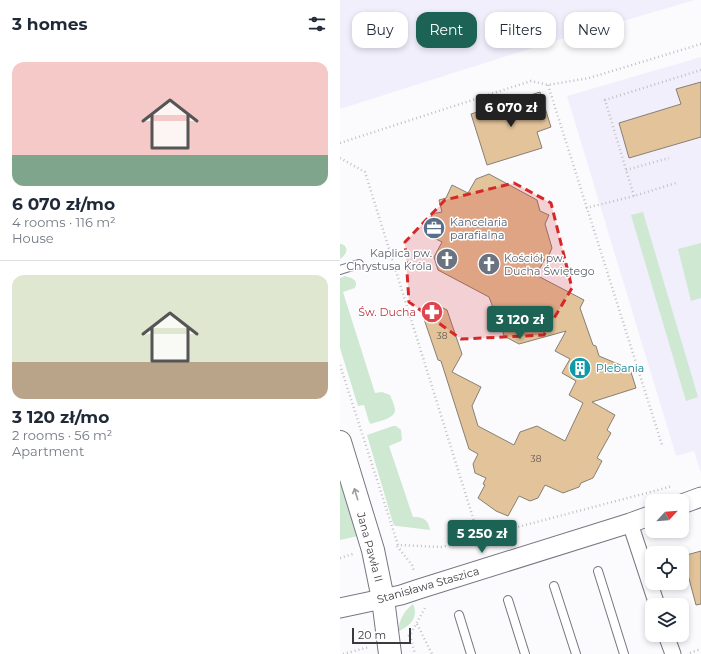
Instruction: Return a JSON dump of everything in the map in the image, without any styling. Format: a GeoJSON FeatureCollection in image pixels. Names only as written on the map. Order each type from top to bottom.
{"type":"FeatureCollection","features":[{"type":"Feature","properties":{"kind":"main road","name":"Jana Pawła II"},"geometry":{"type":"LineString","coordinates":[[340,442],[372,550],[383,599],[390,654]]}},
{"type":"Feature","properties":{"kind":"street"},"geometry":{"type":"LineString","coordinates":[[689,501],[701,497]]}},
{"type":"Feature","properties":{"kind":"street","name":"Stanisława Staszica"},"geometry":{"type":"LineString","coordinates":[[340,608],[383,599],[427,587],[645,518]]}},
{"type":"Feature","properties":{"kind":"street"},"geometry":{"type":"LineString","coordinates":[[630,523],[655,598]]}},
{"type":"Feature","properties":{"kind":"street"},"geometry":{"type":"LineString","coordinates":[[668,642],[672,654]]}},
{"type":"Feature","properties":{"kind":"lane"},"geometry":{"type":"LineString","coordinates":[[340,270],[359,264]]}},
{"type":"Feature","properties":{"kind":"lane"},"geometry":{"type":"LineString","coordinates":[[598,571],[624,654]]}},
{"type":"Feature","properties":{"kind":"lane"},"geometry":{"type":"LineString","coordinates":[[554,586],[576,654]]}},
{"type":"Feature","properties":{"kind":"lane"},"geometry":{"type":"LineString","coordinates":[[508,600],[525,654]]}},
{"type":"Feature","properties":{"kind":"lane"},"geometry":{"type":"LineString","coordinates":[[459,615],[471,654]]}},
{"type":"Feature","properties":{"kind":"path"},"geometry":{"type":"LineString","coordinates":[[340,143],[531,82],[548,85],[589,78],[701,44]]}},
{"type":"Feature","properties":{"kind":"path"},"geometry":{"type":"LineString","coordinates":[[634,196],[604,100],[701,70]]}},
{"type":"Feature","properties":{"kind":"path"},"geometry":{"type":"LineString","coordinates":[[548,85],[662,444]]}},
{"type":"Feature","properties":{"kind":"path"},"geometry":{"type":"LineString","coordinates":[[340,158],[365,172],[479,537]]}},
{"type":"Feature","properties":{"kind":"path"},"geometry":{"type":"LineString","coordinates":[[626,170],[669,158]]}},
{"type":"Feature","properties":{"kind":"path"},"geometry":{"type":"LineString","coordinates":[[586,208],[634,196],[676,182]]}},
{"type":"Feature","properties":{"kind":"path"},"geometry":{"type":"LineString","coordinates":[[340,365],[398,546],[442,547],[674,485]]}},
{"type":"Feature","properties":{"kind":"path"},"geometry":{"type":"LineString","coordinates":[[416,624],[432,654]]}},
{"type":"Feature","properties":{"kind":"path"},"geometry":{"type":"LineString","coordinates":[[410,635],[415,654]]}},
{"type":"Feature","properties":{"kind":"highlighted area"},"geometry":{"type":"Polygon","coordinates":[[[514,183],[551,203],[572,288],[544,335],[461,339],[409,302],[405,242],[445,200],[514,183]]]}},
{"type":"Feature","properties":{"kind":"shaded area"},"geometry":{"type":"Polygon","coordinates":[[[340,0],[695,0],[624,21],[624,12],[564,12],[564,38],[556,41],[556,12],[485,12],[485,48],[532,48],[340,109],[340,0]]]}},
{"type":"Feature","properties":{"kind":"shaded area"},"geometry":{"type":"Polygon","coordinates":[[[701,57],[701,473],[694,451],[676,456],[567,96],[701,57]]]}},
{"type":"Feature","properties":{"kind":"green space"},"geometry":{"type":"Polygon","coordinates":[[[643,212],[698,397],[686,401],[631,215],[643,212]]]}},
{"type":"Feature","properties":{"kind":"green space"},"geometry":{"type":"Polygon","coordinates":[[[701,243],[701,298],[691,301],[678,249],[701,243]]]}},
{"type":"Feature","properties":{"kind":"green space"},"geometry":{"type":"Polygon","coordinates":[[[340,244],[346,247],[346,252],[340,259],[340,244]]]}},
{"type":"Feature","properties":{"kind":"green space"},"geometry":{"type":"Polygon","coordinates":[[[345,276],[352,279],[356,283],[355,288],[343,292],[375,393],[382,392],[390,395],[395,409],[395,412],[390,417],[371,424],[364,405],[358,406],[340,348],[340,278],[345,276]]]}},
{"type":"Feature","properties":{"kind":"green space"},"geometry":{"type":"Polygon","coordinates":[[[396,426],[401,430],[402,439],[401,441],[389,446],[413,517],[420,517],[424,519],[428,523],[430,530],[395,526],[393,523],[367,435],[396,426]]]}},
{"type":"Feature","properties":{"kind":"green space"},"geometry":{"type":"Polygon","coordinates":[[[340,479],[358,536],[340,540],[340,479]]]}},
{"type":"Feature","properties":{"kind":"green space"},"geometry":{"type":"Polygon","coordinates":[[[413,604],[415,609],[414,617],[410,624],[399,631],[403,616],[407,609],[413,604]]]}},
{"type":"Feature","properties":{"kind":"building"},"geometry":{"type":"Polygon","coordinates":[[[701,82],[701,137],[629,158],[619,123],[681,104],[676,89],[701,82]]]}},
{"type":"Feature","properties":{"kind":"building"},"geometry":{"type":"Polygon","coordinates":[[[540,92],[551,127],[537,132],[542,148],[487,165],[471,114],[540,92]]]}},
{"type":"Feature","properties":{"kind":"building"},"geometry":{"type":"Polygon","coordinates":[[[489,174],[537,200],[540,211],[549,215],[545,224],[552,248],[536,275],[584,300],[580,308],[593,345],[596,346],[599,356],[630,369],[636,388],[592,402],[615,415],[607,430],[611,433],[597,458],[602,461],[593,478],[581,483],[579,487],[563,493],[545,485],[538,498],[530,501],[519,496],[508,516],[496,511],[478,498],[485,485],[483,484],[486,478],[475,473],[473,464],[478,454],[469,449],[441,361],[438,360],[424,319],[433,303],[447,310],[462,354],[452,372],[481,387],[472,406],[478,426],[514,445],[520,432],[537,426],[565,441],[583,403],[569,395],[576,381],[562,373],[570,359],[555,351],[566,331],[519,344],[504,336],[502,328],[507,318],[495,313],[489,297],[438,270],[434,257],[442,242],[426,234],[433,222],[431,214],[442,212],[439,200],[446,198],[452,185],[468,193],[476,179],[489,174]]]}},
{"type":"Feature","properties":{"kind":"building"},"geometry":{"type":"Polygon","coordinates":[[[701,551],[701,604],[696,605],[689,579],[689,554],[701,551]]]}},
{"type":"Feature","properties":{"kind":"place","name":"Kancelaria parafialna"},"geometry":{"type":"Point","coordinates":[434,228]}},
{"type":"Feature","properties":{"kind":"place","name":"Kaplica pw. Chrystusa Króla"},"geometry":{"type":"Point","coordinates":[447,259]}},
{"type":"Feature","properties":{"kind":"place","name":"Kościół pw. Ducha Świętego"},"geometry":{"type":"Point","coordinates":[489,264]}},
{"type":"Feature","properties":{"kind":"place","name":"Św. Ducha"},"geometry":{"type":"Point","coordinates":[432,312]}},
{"type":"Feature","properties":{"kind":"place","name":"Plebania"},"geometry":{"type":"Point","coordinates":[580,368]}}]}
